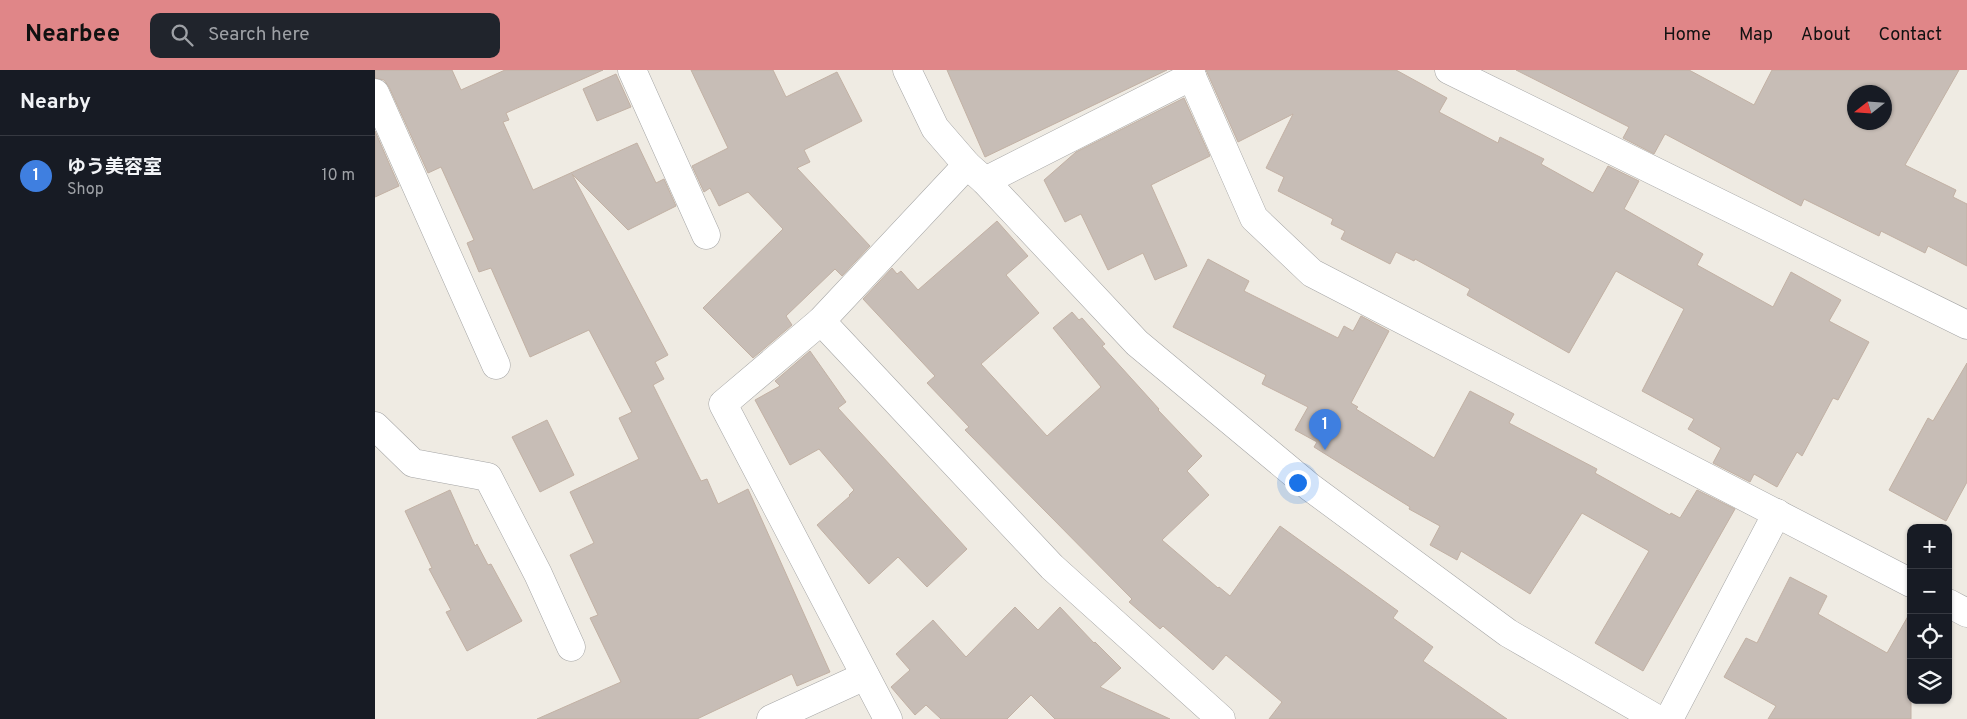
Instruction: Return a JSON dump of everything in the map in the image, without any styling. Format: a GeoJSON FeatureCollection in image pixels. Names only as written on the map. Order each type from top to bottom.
{"type":"FeatureCollection","features":[{"type":"Feature","properties":{"kind":"street"},"geometry":{"type":"LineString","coordinates":[[632,70],[706,235]]}},
{"type":"Feature","properties":{"kind":"street"},"geometry":{"type":"LineString","coordinates":[[907,70],[935,128],[1137,343],[1310,487],[1508,633],[1657,719]]}},
{"type":"Feature","properties":{"kind":"street"},"geometry":{"type":"LineString","coordinates":[[1449,70],[1967,325]]}},
{"type":"Feature","properties":{"kind":"street"},"geometry":{"type":"LineString","coordinates":[[888,719],[723,404],[821,321],[976,173],[1191,73],[1254,218],[1311,274],[1907,581]]}},
{"type":"Feature","properties":{"kind":"street"},"geometry":{"type":"LineString","coordinates":[[375,93],[496,365]]}},
{"type":"Feature","properties":{"kind":"street"},"geometry":{"type":"LineString","coordinates":[[821,321],[1053,567],[1214,717]]}},
{"type":"Feature","properties":{"kind":"street"},"geometry":{"type":"LineString","coordinates":[[375,426],[413,463],[488,477],[571,647]]}},
{"type":"Feature","properties":{"kind":"street"},"geometry":{"type":"LineString","coordinates":[[1669,719],[1777,513]]}},
{"type":"Feature","properties":{"kind":"street"},"geometry":{"type":"LineString","coordinates":[[1952,605],[1967,613]]}},
{"type":"Feature","properties":{"kind":"street"},"geometry":{"type":"LineString","coordinates":[[771,719],[865,676]]}},
{"type":"Feature","properties":{"kind":"building"},"geometry":{"type":"Polygon","coordinates":[[[375,70],[452,70],[461,90],[505,70],[603,70],[506,113],[509,120],[503,122],[533,190],[637,143],[656,183],[664,179],[676,206],[628,230],[572,174],[668,355],[655,362],[664,379],[653,385],[701,481],[707,479],[718,504],[748,489],[830,672],[797,686],[792,674],[697,719],[537,719],[621,682],[590,618],[598,615],[570,555],[594,543],[570,492],[639,459],[619,418],[632,412],[589,330],[530,357],[491,268],[479,272],[467,243],[474,240],[441,167],[428,173],[389,87],[384,80],[375,78],[375,70]]]}},
{"type":"Feature","properties":{"kind":"building"},"geometry":{"type":"Polygon","coordinates":[[[691,70],[773,70],[786,97],[837,72],[862,121],[804,150],[810,162],[797,168],[870,246],[842,276],[835,269],[786,316],[792,325],[753,358],[703,308],[783,229],[748,192],[719,206],[710,188],[704,192],[692,166],[728,148],[691,70]]]}},
{"type":"Feature","properties":{"kind":"building"},"geometry":{"type":"Polygon","coordinates":[[[947,70],[1167,70],[985,157],[947,70]]]}},
{"type":"Feature","properties":{"kind":"building"},"geometry":{"type":"Polygon","coordinates":[[[1206,70],[1396,70],[1447,98],[1439,112],[1498,143],[1500,137],[1544,159],[1541,164],[1593,193],[1608,166],[1639,181],[1624,209],[1703,254],[1697,265],[1773,307],[1791,272],[1841,300],[1829,321],[1869,342],[1838,400],[1833,398],[1802,456],[1797,452],[1777,487],[1754,474],[1750,482],[1713,463],[1721,448],[1688,429],[1694,419],[1642,391],[1684,309],[1616,271],[1569,353],[1467,295],[1470,289],[1415,259],[1414,261],[1396,252],[1390,264],[1341,239],[1345,231],[1331,224],[1333,219],[1278,191],[1284,177],[1266,168],[1293,114],[1238,142],[1206,70]]]}},
{"type":"Feature","properties":{"kind":"building"},"geometry":{"type":"Polygon","coordinates":[[[1516,70],[1689,70],[1754,105],[1772,70],[1959,70],[1905,165],[1956,190],[1953,197],[1967,204],[1967,266],[1928,246],[1925,253],[1881,231],[1879,236],[1804,199],[1801,206],[1665,134],[1654,154],[1623,138],[1629,127],[1516,70]]]}},
{"type":"Feature","properties":{"kind":"building"},"geometry":{"type":"Polygon","coordinates":[[[616,74],[631,107],[597,121],[583,89],[616,74]]]}},
{"type":"Feature","properties":{"kind":"building"},"geometry":{"type":"Polygon","coordinates":[[[1184,98],[1210,156],[1151,185],[1187,266],[1155,280],[1143,253],[1108,270],[1081,214],[1065,222],[1044,180],[1076,152],[1184,98]]]}},
{"type":"Feature","properties":{"kind":"building"},"geometry":{"type":"Polygon","coordinates":[[[375,131],[399,186],[375,197],[375,131]]]}},
{"type":"Feature","properties":{"kind":"building"},"geometry":{"type":"Polygon","coordinates":[[[997,221],[1028,256],[1006,275],[1039,313],[981,364],[1047,436],[1101,387],[1053,328],[1072,312],[1079,320],[1082,318],[1105,344],[1102,346],[1158,410],[1202,456],[1187,471],[1209,495],[1162,540],[1230,596],[1280,526],[1398,611],[1393,618],[1433,647],[1423,661],[1507,719],[1269,719],[1282,702],[1226,655],[1213,670],[1163,626],[1160,629],[1129,602],[1132,599],[965,430],[969,427],[927,383],[935,376],[863,299],[892,268],[897,274],[901,271],[918,290],[997,221]]]}},
{"type":"Feature","properties":{"kind":"building"},"geometry":{"type":"Polygon","coordinates":[[[1208,259],[1249,281],[1244,291],[1338,338],[1344,326],[1353,331],[1361,316],[1389,331],[1351,403],[1358,407],[1356,409],[1434,458],[1470,391],[1514,414],[1509,423],[1597,469],[1595,473],[1670,515],[1671,513],[1680,518],[1697,490],[1735,509],[1643,671],[1595,643],[1649,551],[1582,513],[1530,594],[1461,551],[1457,560],[1430,545],[1440,526],[1409,509],[1410,507],[1314,447],[1317,442],[1295,430],[1308,407],[1262,384],[1266,375],[1173,327],[1208,259]]]}},
{"type":"Feature","properties":{"kind":"building"},"geometry":{"type":"Polygon","coordinates":[[[810,351],[846,402],[838,408],[967,549],[927,587],[898,557],[869,584],[817,525],[850,496],[854,490],[819,449],[790,465],[755,400],[780,386],[775,381],[810,351]]]}},
{"type":"Feature","properties":{"kind":"building"},"geometry":{"type":"Polygon","coordinates":[[[1967,363],[1967,482],[1946,521],[1889,490],[1928,418],[1933,421],[1967,363]]]}},
{"type":"Feature","properties":{"kind":"building"},"geometry":{"type":"Polygon","coordinates":[[[547,420],[574,475],[540,492],[512,437],[547,420]]]}},
{"type":"Feature","properties":{"kind":"building"},"geometry":{"type":"Polygon","coordinates":[[[450,490],[475,546],[477,544],[488,565],[491,564],[522,621],[467,651],[446,612],[451,610],[429,569],[432,568],[405,511],[450,490]]]}},
{"type":"Feature","properties":{"kind":"building"},"geometry":{"type":"Polygon","coordinates":[[[1790,577],[1827,596],[1818,614],[1887,653],[1907,618],[1907,704],[1911,704],[1911,719],[1768,719],[1776,706],[1724,677],[1746,638],[1757,643],[1790,577]]]}},
{"type":"Feature","properties":{"kind":"building"},"geometry":{"type":"Polygon","coordinates":[[[1015,607],[1038,630],[1060,607],[1121,668],[1100,687],[1170,719],[1055,719],[1031,695],[1007,719],[941,719],[926,705],[915,715],[891,687],[910,670],[896,654],[933,620],[966,657],[1015,607]]]}},
{"type":"Feature","properties":{"kind":"place","name":"ゆう美容室"},"geometry":{"type":"Point","coordinates":[1325,450]}}]}
